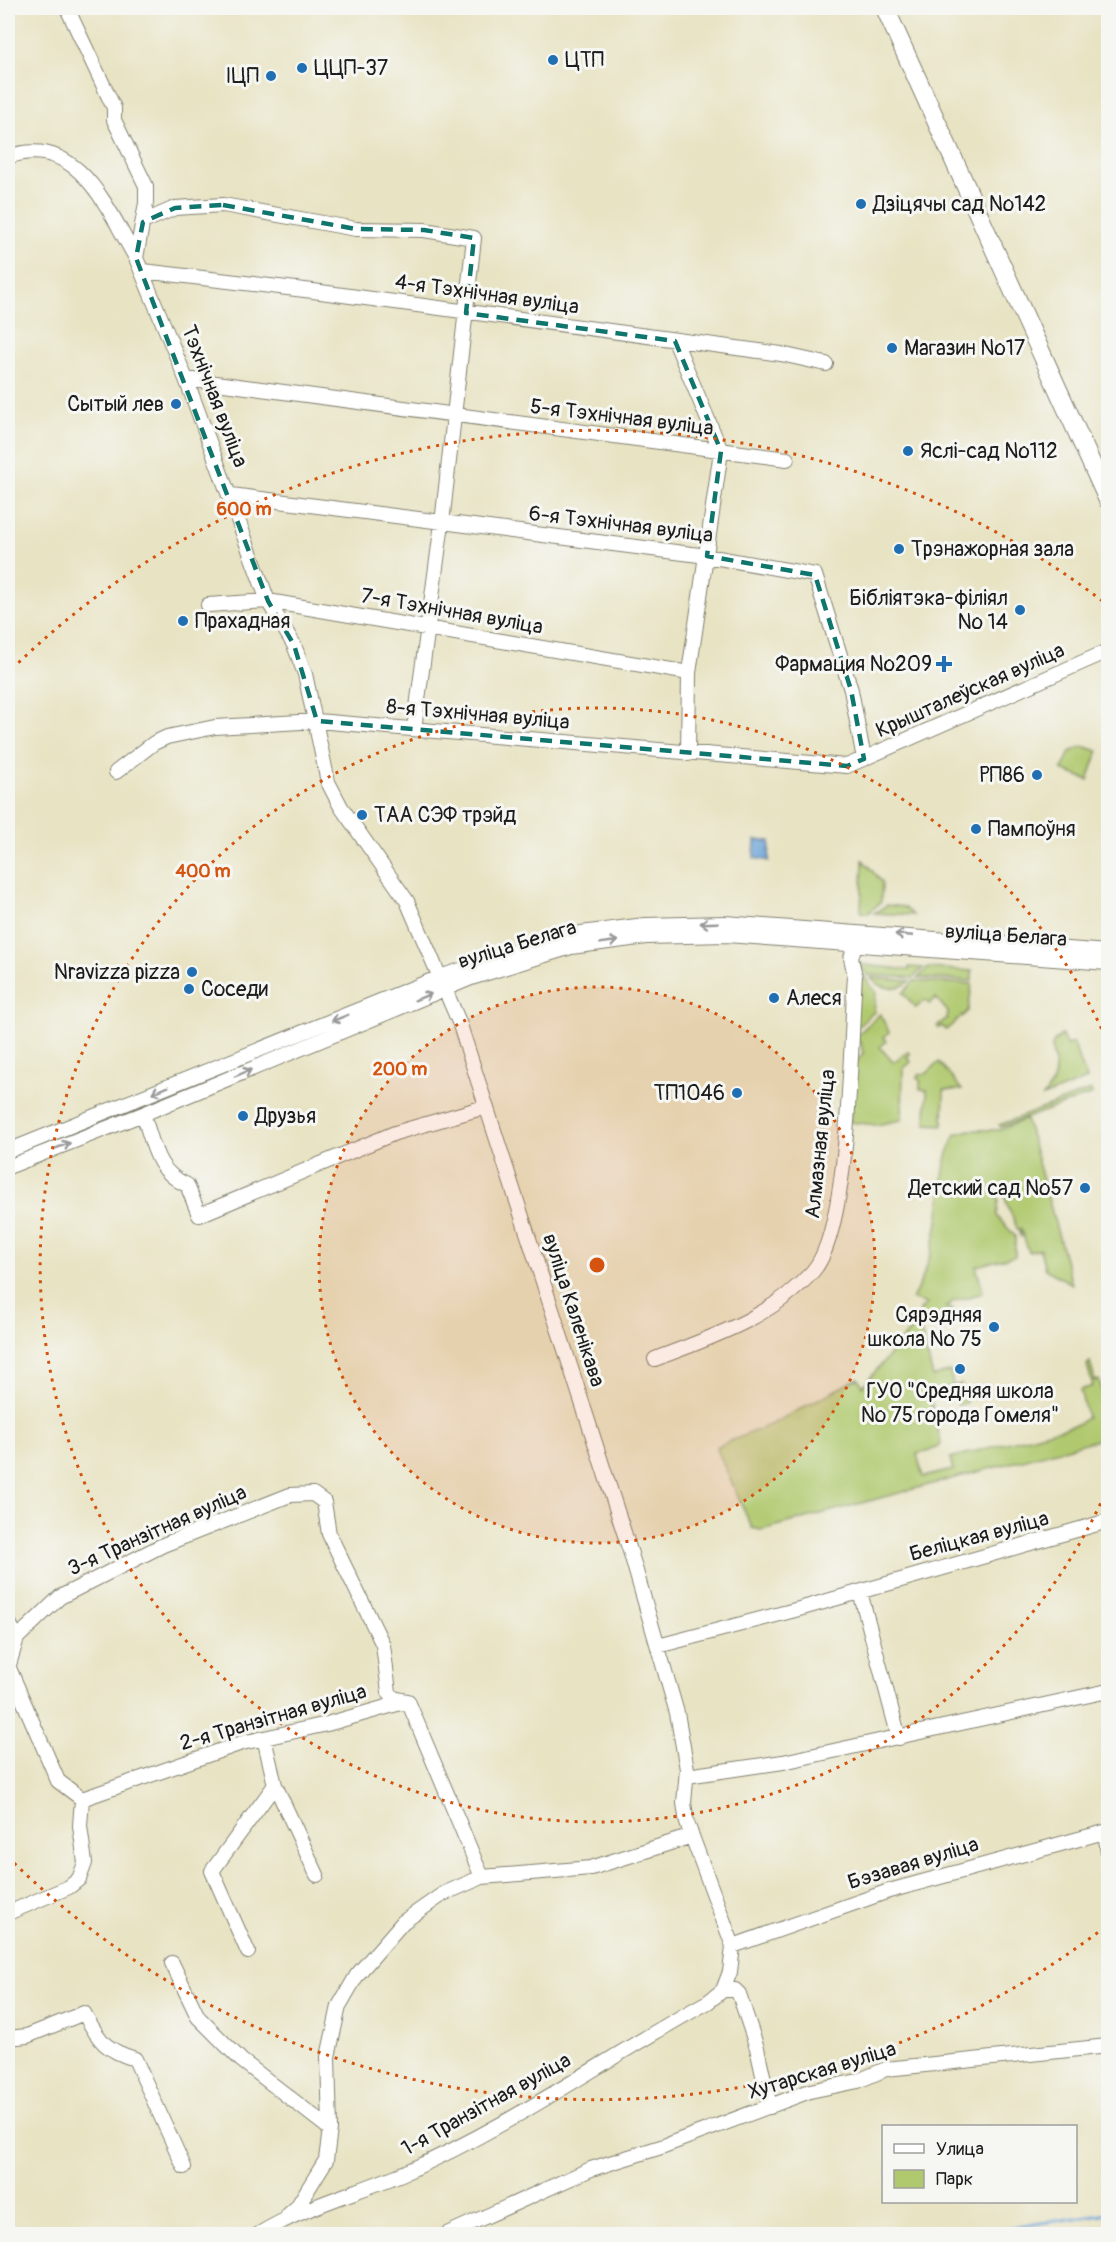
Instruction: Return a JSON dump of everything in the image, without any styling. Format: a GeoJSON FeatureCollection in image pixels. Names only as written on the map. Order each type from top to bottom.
{"type":"FeatureCollection","features":[{"type":"Feature","properties":{"kind":"main road"},"geometry":{"type":"LineString","coordinates":[[885,8],[1108,500]]}},
{"type":"Feature","properties":{"kind":"street"},"geometry":{"type":"LineString","coordinates":[[68,8],[114,108],[114,120],[146,186],[143,222],[136,258]]}},
{"type":"Feature","properties":{"kind":"street","name":"Тэхнічная вуліца"},"geometry":{"type":"LineString","coordinates":[[8,157],[18,154],[49,154],[70,162],[99,193],[143,271],[231,495],[268,601],[294,645],[305,674],[317,721],[328,782],[341,807],[407,901],[442,983]]}},
{"type":"Feature","properties":{"kind":"street"},"geometry":{"type":"LineString","coordinates":[[143,222],[175,208],[223,205],[356,229],[424,230],[474,238],[452,416],[442,522],[414,729]]}},
{"type":"Feature","properties":{"kind":"street","name":"4-я Тэхнічная вуліца"},"geometry":{"type":"LineString","coordinates":[[143,271],[781,354],[825,364]]}},
{"type":"Feature","properties":{"kind":"street"},"geometry":{"type":"LineString","coordinates":[[675,341],[721,451],[689,673],[688,754]]}},
{"type":"Feature","properties":{"kind":"street","name":"5-я Тэхнічная вуліца"},"geometry":{"type":"LineString","coordinates":[[186,379],[787,459]]}},
{"type":"Feature","properties":{"kind":"street","name":"6-я Тэхнічная вуліца"},"geometry":{"type":"LineString","coordinates":[[231,495],[707,556],[815,575],[851,690],[864,759]]}},
{"type":"Feature","properties":{"kind":"street","name":"7-я Тэхнічная вуліца"},"geometry":{"type":"LineString","coordinates":[[208,605],[268,601],[689,673]]}},
{"type":"Feature","properties":{"kind":"street","name":"Крышталеўская вуліца"},"geometry":{"type":"LineString","coordinates":[[847,766],[1108,651]]}},
{"type":"Feature","properties":{"kind":"street","name":"8-я Тэхнічная вуліца"},"geometry":{"type":"LineString","coordinates":[[116,772],[154,743],[167,737],[215,727],[317,721],[847,766]]}},
{"type":"Feature","properties":{"kind":"street","name":"вуліца Белага"},"geometry":{"type":"LineString","coordinates":[[8,1151],[546,941],[582,933],[645,925],[742,924],[1108,952]]}},
{"type":"Feature","properties":{"kind":"street","name":"вуліца Белага"},"geometry":{"type":"LineString","coordinates":[[8,1167],[143,1114],[442,983],[571,947],[646,937],[726,935],[1108,963]]}},
{"type":"Feature","properties":{"kind":"street","name":"Алмазная вуліца"},"geometry":{"type":"LineString","coordinates":[[655,1359],[749,1321],[786,1296],[814,1269],[830,1240],[836,1211],[846,1125],[855,976],[851,958],[855,944]]}},
{"type":"Feature","properties":{"kind":"street","name":"вуліца Каленікава"},"geometry":{"type":"LineString","coordinates":[[442,983],[459,1022],[586,1414],[658,1646],[677,1713],[687,1776],[685,1814],[733,1946]]}},
{"type":"Feature","properties":{"kind":"street"},"geometry":{"type":"LineString","coordinates":[[143,1114],[162,1165],[169,1176],[187,1185],[198,1215],[395,1133],[485,1107]]}},
{"type":"Feature","properties":{"kind":"street","name":"3-я Транзітная вуліца"},"geometry":{"type":"LineString","coordinates":[[17,1638],[60,1597],[87,1581],[163,1545],[290,1495],[313,1494],[324,1502],[329,1534],[383,1645],[389,1692],[393,1698],[408,1701]]}},
{"type":"Feature","properties":{"kind":"street","name":"Беліцкая вуліца"},"geometry":{"type":"LineString","coordinates":[[658,1646],[860,1592],[1108,1521]]}},
{"type":"Feature","properties":{"kind":"street"},"geometry":{"type":"LineString","coordinates":[[860,1592],[899,1738]]}},
{"type":"Feature","properties":{"kind":"street"},"geometry":{"type":"LineString","coordinates":[[8,1621],[17,1638],[8,1668],[58,1781],[82,1799],[80,1826],[85,1863],[79,1879],[69,1887],[8,1913]]}},
{"type":"Feature","properties":{"kind":"street"},"geometry":{"type":"LineString","coordinates":[[687,1776],[783,1762],[1108,1691]]}},
{"type":"Feature","properties":{"kind":"street"},"geometry":{"type":"LineString","coordinates":[[408,1701],[482,1877]]}},
{"type":"Feature","properties":{"kind":"street","name":"2-я Транзітная вуліца"},"geometry":{"type":"LineString","coordinates":[[82,1799],[242,1743],[327,1724],[408,1701]]}},
{"type":"Feature","properties":{"kind":"street"},"geometry":{"type":"LineString","coordinates":[[264,1738],[275,1785],[316,1875]]}},
{"type":"Feature","properties":{"kind":"street"},"geometry":{"type":"LineString","coordinates":[[248,1952],[212,1871],[275,1785]]}},
{"type":"Feature","properties":{"kind":"street"},"geometry":{"type":"LineString","coordinates":[[1107,1832],[1108,1853]]}},
{"type":"Feature","properties":{"kind":"street","name":"Бэзавая вуліца"},"geometry":{"type":"LineString","coordinates":[[733,1946],[890,1891],[1107,1832]]}},
{"type":"Feature","properties":{"kind":"street"},"geometry":{"type":"LineString","coordinates":[[277,2224],[297,2207],[326,2160],[330,2129],[328,2057],[339,2006],[357,1975],[403,1922],[426,1904],[482,1877],[591,1868],[692,1836]]}},
{"type":"Feature","properties":{"kind":"street"},"geometry":{"type":"LineString","coordinates":[[733,1946],[730,1972],[723,1990],[735,1990],[739,1994],[757,2048],[770,2107]]}},
{"type":"Feature","properties":{"kind":"street"},"geometry":{"type":"LineString","coordinates":[[172,1963],[198,2018],[241,2060],[330,2129]]}},
{"type":"Feature","properties":{"kind":"street","name":"1-я Транзітная вуліца"},"geometry":{"type":"LineString","coordinates":[[259,2235],[327,2201],[406,2172],[530,2108],[708,2002],[723,1990]]}},
{"type":"Feature","properties":{"kind":"street"},"geometry":{"type":"LineString","coordinates":[[8,2038],[27,2036],[84,2013],[97,2036],[111,2051],[135,2060],[184,2167]]}},
{"type":"Feature","properties":{"kind":"street","name":"Хутарская вуліца"},"geometry":{"type":"LineString","coordinates":[[447,2235],[591,2169],[661,2147],[810,2091],[858,2080],[886,2069],[1108,2046]]}},
{"type":"Feature","properties":{"kind":"highlighted area"},"geometry":{"type":"Polygon","coordinates":[[[223,205],[356,229],[424,230],[474,238],[466,313],[675,341],[721,451],[707,556],[815,575],[851,690],[864,759],[847,766],[317,721],[294,645],[268,601],[136,258],[143,222],[175,208],[223,205]]]}},
{"type":"Feature","properties":{"kind":"green space"},"geometry":{"type":"Polygon","coordinates":[[[1082,746],[1098,751],[1088,780],[1062,770],[1070,752],[1082,746]]]}},
{"type":"Feature","properties":{"kind":"green space"},"geometry":{"type":"Polygon","coordinates":[[[863,860],[882,882],[881,902],[868,913],[861,912],[863,860]]]}},
{"type":"Feature","properties":{"kind":"green space"},"geometry":{"type":"Polygon","coordinates":[[[887,905],[904,907],[913,915],[874,913],[887,905]]]}},
{"type":"Feature","properties":{"kind":"green space"},"geometry":{"type":"Polygon","coordinates":[[[858,964],[909,970],[909,967],[923,968],[913,978],[868,975],[858,964]]]}},
{"type":"Feature","properties":{"kind":"green space"},"geometry":{"type":"Polygon","coordinates":[[[928,968],[972,971],[972,981],[918,978],[928,968]]]}},
{"type":"Feature","properties":{"kind":"green space"},"geometry":{"type":"Polygon","coordinates":[[[857,977],[865,978],[876,992],[874,1012],[855,1029],[857,977]]]}},
{"type":"Feature","properties":{"kind":"green space"},"geometry":{"type":"Polygon","coordinates":[[[871,978],[910,981],[890,988],[880,985],[871,978]]]}},
{"type":"Feature","properties":{"kind":"green space"},"geometry":{"type":"Polygon","coordinates":[[[914,981],[972,984],[968,1011],[946,1030],[942,1026],[939,1028],[937,1026],[947,1018],[948,1012],[936,998],[929,1004],[925,1000],[916,1008],[903,993],[914,981]]]}},
{"type":"Feature","properties":{"kind":"green space"},"geometry":{"type":"Polygon","coordinates":[[[364,1014],[154,1103],[8,1161],[8,1154],[364,1014]]]}},
{"type":"Feature","properties":{"kind":"green space"},"geometry":{"type":"Polygon","coordinates":[[[880,1014],[889,1032],[884,1037],[887,1041],[880,1047],[893,1062],[908,1052],[910,1054],[907,1057],[911,1062],[903,1069],[902,1120],[876,1125],[850,1122],[855,1064],[863,1053],[861,1043],[854,1038],[880,1014]]]}},
{"type":"Feature","properties":{"kind":"green space"},"geometry":{"type":"Polygon","coordinates":[[[1062,1035],[1066,1045],[1073,1043],[1087,1079],[1043,1097],[1055,1074],[1053,1043],[1062,1035]]]}},
{"type":"Feature","properties":{"kind":"green space"},"geometry":{"type":"Polygon","coordinates":[[[939,1062],[962,1090],[944,1090],[943,1125],[926,1124],[927,1090],[920,1089],[920,1080],[917,1078],[919,1074],[926,1074],[939,1062]]]}},
{"type":"Feature","properties":{"kind":"green space"},"geometry":{"type":"Polygon","coordinates":[[[1091,1090],[1093,1094],[1001,1127],[999,1125],[1091,1090]]]}},
{"type":"Feature","properties":{"kind":"green space"},"geometry":{"type":"Polygon","coordinates":[[[1026,1119],[1072,1284],[1045,1269],[1040,1249],[1029,1252],[1020,1227],[1021,1238],[1001,1189],[992,1188],[999,1200],[997,1216],[1015,1236],[1015,1256],[976,1266],[983,1293],[951,1302],[951,1305],[946,1307],[953,1310],[918,1319],[933,1377],[950,1371],[953,1386],[929,1392],[941,1443],[937,1448],[917,1454],[923,1477],[953,1470],[950,1458],[1079,1424],[1087,1417],[1080,1390],[1093,1386],[1087,1365],[1090,1362],[1095,1381],[1099,1380],[1108,1413],[1108,1437],[761,1530],[752,1528],[716,1447],[772,1424],[858,1378],[863,1386],[914,1326],[921,1309],[927,1304],[912,1299],[933,1248],[945,1164],[956,1134],[970,1130],[1000,1130],[1026,1119]]]}},
{"type":"Feature","properties":{"kind":"green space"},"geometry":{"type":"Polygon","coordinates":[[[961,1384],[966,1403],[958,1405],[953,1386],[961,1384]]]}},
{"type":"Feature","properties":{"kind":"water"},"geometry":{"type":"Polygon","coordinates":[[[755,840],[770,841],[769,861],[754,858],[755,840]]]}},
{"type":"Feature","properties":{"kind":"waterway"},"geometry":{"type":"LineString","coordinates":[[970,2234],[1108,2213]]}},
{"type":"Feature","properties":{"kind":"place","name":"ЦТП"},"geometry":{"type":"Point","coordinates":[553,60]}},
{"type":"Feature","properties":{"kind":"place","name":"ЦЦП-37"},"geometry":{"type":"Point","coordinates":[302,68]}},
{"type":"Feature","properties":{"kind":"place","name":"ІЦП"},"geometry":{"type":"Point","coordinates":[271,76]}},
{"type":"Feature","properties":{"kind":"place","name":"Дзіцячы сад №142"},"geometry":{"type":"Point","coordinates":[861,204]}},
{"type":"Feature","properties":{"kind":"place","name":"Магазин №17"},"geometry":{"type":"Point","coordinates":[892,348]}},
{"type":"Feature","properties":{"kind":"place","name":"Сытый лев"},"geometry":{"type":"Point","coordinates":[176,404]}},
{"type":"Feature","properties":{"kind":"place","name":"Яслі-сад №112"},"geometry":{"type":"Point","coordinates":[908,451]}},
{"type":"Feature","properties":{"kind":"place","name":"Трэнажорная зала"},"geometry":{"type":"Point","coordinates":[899,549]}},
{"type":"Feature","properties":{"kind":"place","name":"Бібліятэка-філіял № 14"},"geometry":{"type":"Point","coordinates":[1020,610]}},
{"type":"Feature","properties":{"kind":"place","name":"Прахадная"},"geometry":{"type":"Point","coordinates":[183,621]}},
{"type":"Feature","properties":{"kind":"place","name":"Фармация №209"},"geometry":{"type":"Point","coordinates":[944,664]}},
{"type":"Feature","properties":{"kind":"place","name":"РП86"},"geometry":{"type":"Point","coordinates":[1037,775]}},
{"type":"Feature","properties":{"kind":"place","name":"ТАА СЭФ трэйд"},"geometry":{"type":"Point","coordinates":[362,815]}},
{"type":"Feature","properties":{"kind":"place","name":"Пампоўня"},"geometry":{"type":"Point","coordinates":[976,829]}},
{"type":"Feature","properties":{"kind":"place","name":"Nravizza pizza"},"geometry":{"type":"Point","coordinates":[192,972]}},
{"type":"Feature","properties":{"kind":"place","name":"Соседи"},"geometry":{"type":"Point","coordinates":[189,989]}},
{"type":"Feature","properties":{"kind":"place","name":"Алеся"},"geometry":{"type":"Point","coordinates":[774,998]}},
{"type":"Feature","properties":{"kind":"place","name":"ТП1046"},"geometry":{"type":"Point","coordinates":[737,1093]}},
{"type":"Feature","properties":{"kind":"place","name":"Друзья"},"geometry":{"type":"Point","coordinates":[243,1116]}},
{"type":"Feature","properties":{"kind":"place","name":"Детский сад №57"},"geometry":{"type":"Point","coordinates":[1085,1188]}},
{"type":"Feature","properties":{"kind":"place","name":"Сярэдняя школа № 75"},"geometry":{"type":"Point","coordinates":[994,1327]}},
{"type":"Feature","properties":{"kind":"place","name":"ГУО \"Средняя школа № 75 города Гомеля\""},"geometry":{"type":"Point","coordinates":[960,1369]}}]}
